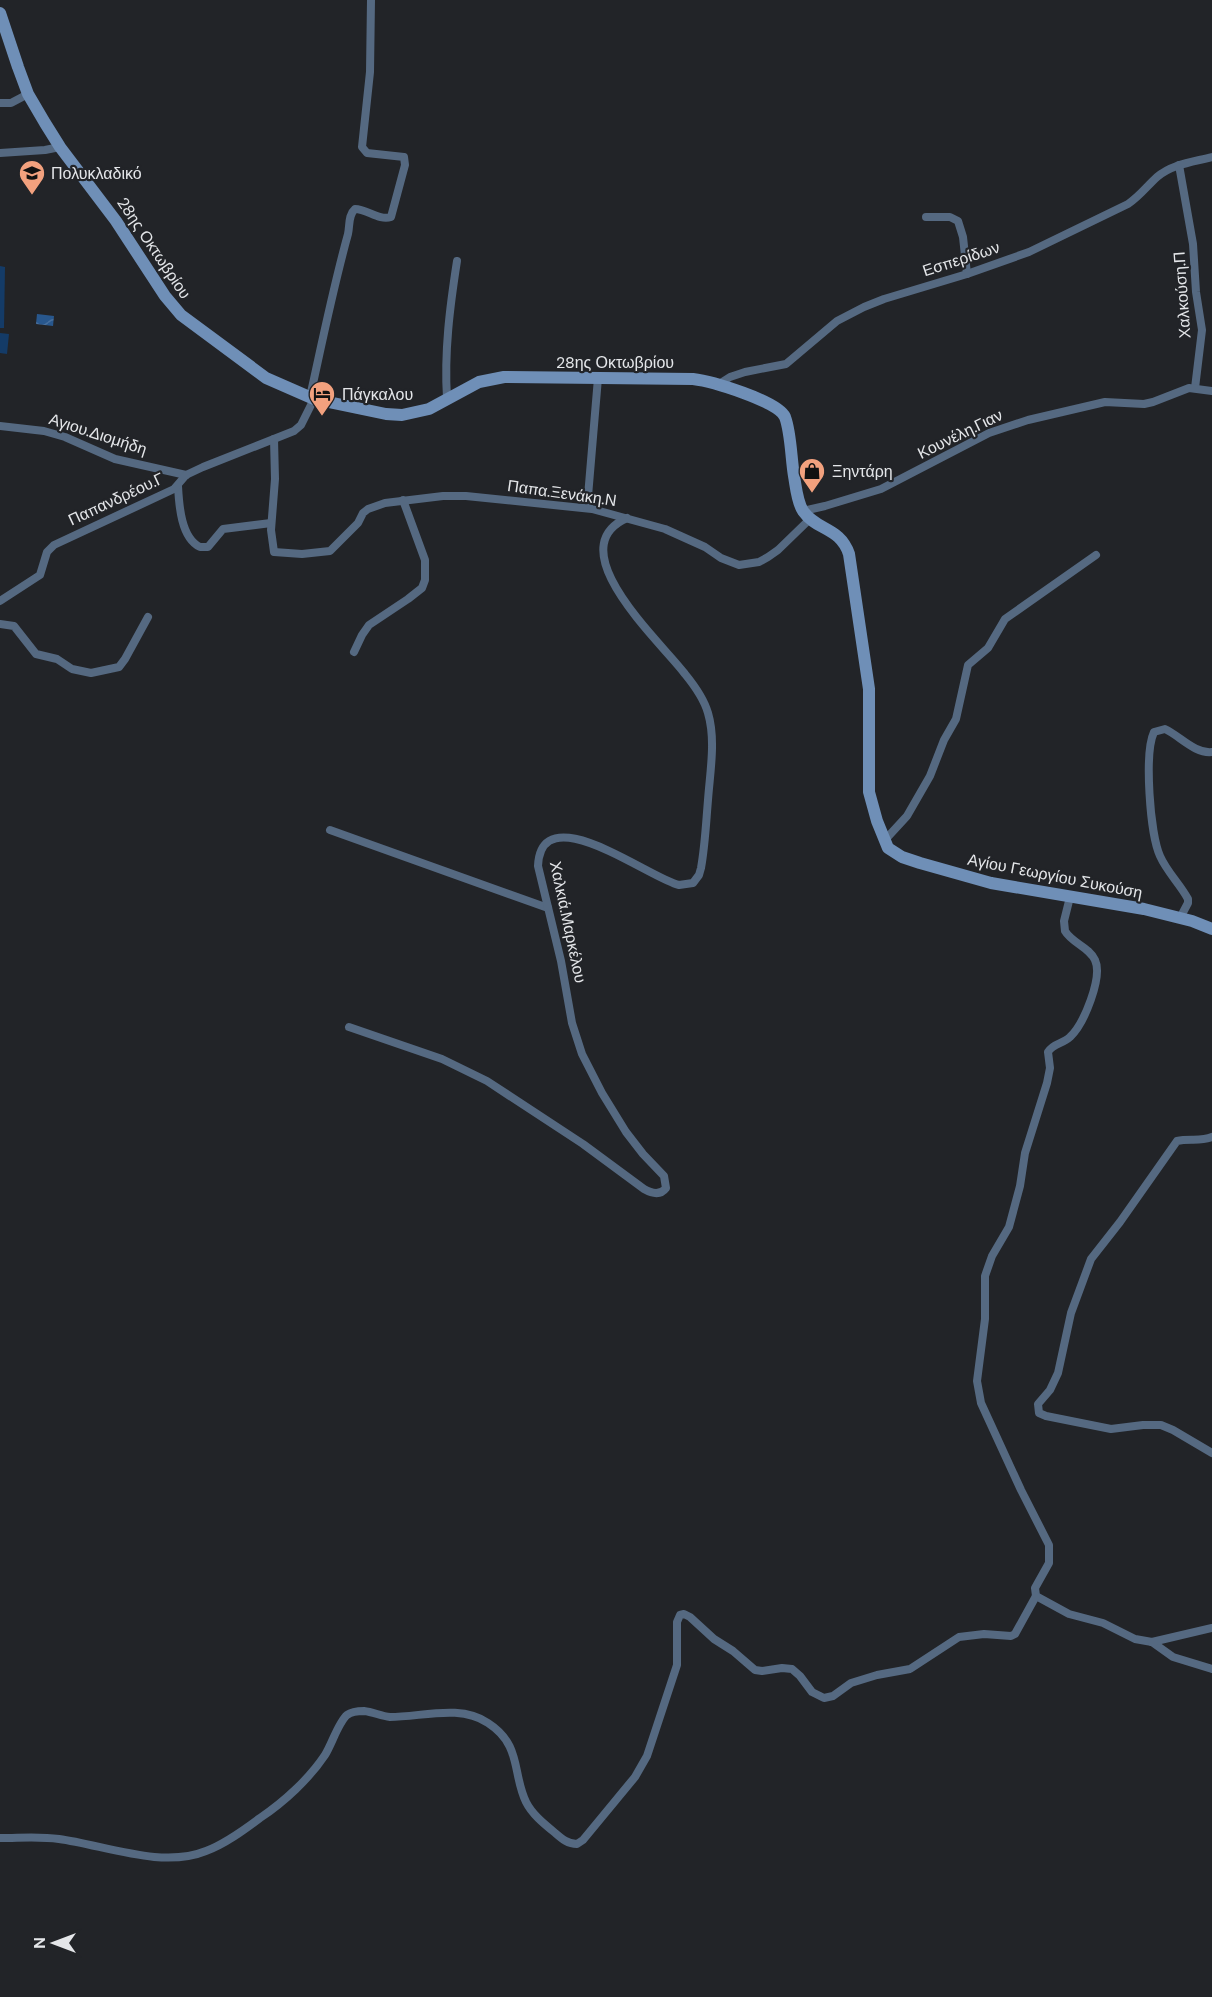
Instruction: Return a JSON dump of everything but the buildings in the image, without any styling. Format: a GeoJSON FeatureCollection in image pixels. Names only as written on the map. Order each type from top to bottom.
{"type":"FeatureCollection","features":[{"type":"Feature","properties":{"kind":"main road","name":"28ης Οκτωβρίου"},"geometry":{"type":"LineString","coordinates":[[0,13],[28,94],[60,147],[97,195],[177,312],[266,378],[312,398],[386,414],[406,415],[429,409],[479,382],[494,378],[693,379],[719,384]]}},
{"type":"Feature","properties":{"kind":"main road"},"geometry":{"type":"LineString","coordinates":[[719,384],[778,409],[784,416],[800,504],[807,515],[841,538],[849,554],[869,689],[869,792],[884,841]]}},
{"type":"Feature","properties":{"kind":"main road","name":"Αγίου Γεωργίου Συκούση"},"geometry":{"type":"LineString","coordinates":[[884,841],[894,852],[920,863],[991,883],[1179,918],[1212,929]]}},
{"type":"Feature","properties":{"kind":"street","name":"Παπανδρέου.Γ"},"geometry":{"type":"LineString","coordinates":[[0,600],[40,575],[47,552],[54,545],[178,486],[186,475],[298,429],[312,398],[334,285],[350,227],[350,215],[355,209],[360,208],[384,218],[391,217],[405,168],[404,157],[367,153],[362,147],[370,72],[371,0]]}},
{"type":"Feature","properties":{"kind":"street"},"geometry":{"type":"LineString","coordinates":[[0,104],[11,104],[28,94]]}},
{"type":"Feature","properties":{"kind":"street"},"geometry":{"type":"LineString","coordinates":[[0,153],[60,147]]}},
{"type":"Feature","properties":{"kind":"street","name":"Εσπερίδων"},"geometry":{"type":"LineString","coordinates":[[719,384],[745,372],[786,364],[837,321],[864,307],[1029,252],[1128,204],[1139,197],[1159,175],[1179,165],[1212,157]]}},
{"type":"Feature","properties":{"kind":"street","name":"Χαλκούση.Π"},"geometry":{"type":"LineString","coordinates":[[1179,165],[1193,244],[1196,292],[1202,330],[1195,388]]}},
{"type":"Feature","properties":{"kind":"street"},"geometry":{"type":"LineString","coordinates":[[926,217],[950,218],[958,221],[963,237],[967,274]]}},
{"type":"Feature","properties":{"kind":"street"},"geometry":{"type":"LineString","coordinates":[[447,398],[447,344],[457,261]]}},
{"type":"Feature","properties":{"kind":"street"},"geometry":{"type":"LineString","coordinates":[[587,508],[598,378]]}},
{"type":"Feature","properties":{"kind":"street"},"geometry":{"type":"LineString","coordinates":[[1195,388],[1212,391]]}},
{"type":"Feature","properties":{"kind":"street","name":"Κουνέλη.Γιαν"},"geometry":{"type":"LineString","coordinates":[[807,515],[825,506],[881,489],[989,433],[1006,427],[1094,404],[1114,402],[1144,404],[1195,388]]}},
{"type":"Feature","properties":{"kind":"street","name":"Αγιου.Διομήδη"},"geometry":{"type":"LineString","coordinates":[[0,426],[44,431],[64,436],[115,459],[186,475]]}},
{"type":"Feature","properties":{"kind":"street"},"geometry":{"type":"LineString","coordinates":[[178,486],[181,515],[188,537],[200,547],[208,547],[223,529],[271,523],[275,479],[274,439]]}},
{"type":"Feature","properties":{"kind":"street","name":"Παπα.Ξενάκη.Ν"},"geometry":{"type":"LineString","coordinates":[[271,523],[271,541],[274,552],[302,554],[325,552],[332,549],[358,522],[365,511],[385,502],[466,496],[587,508],[627,518],[685,537],[721,558],[739,565],[759,562],[778,550],[807,515]]}},
{"type":"Feature","properties":{"kind":"street"},"geometry":{"type":"LineString","coordinates":[[354,652],[369,625],[422,588],[425,580],[426,568],[423,551],[403,500]]}},
{"type":"Feature","properties":{"kind":"street","name":"Χαλκιά.Μαρκέλου"},"geometry":{"type":"LineString","coordinates":[[349,1027],[466,1069],[583,1144],[644,1189],[656,1193],[664,1191],[666,1185],[664,1176],[626,1132],[582,1054],[572,1023],[561,961],[538,860],[544,844],[554,838],[572,838],[602,847],[679,885],[693,883],[701,868],[712,748],[709,714],[685,673],[629,608],[607,570],[604,553],[608,534],[619,521],[627,518]]}},
{"type":"Feature","properties":{"kind":"street"},"geometry":{"type":"LineString","coordinates":[[884,841],[907,816],[930,776],[944,740],[956,719],[968,664],[988,648],[1005,619],[1096,555]]}},
{"type":"Feature","properties":{"kind":"street"},"geometry":{"type":"LineString","coordinates":[[0,624],[14,626],[36,654],[57,659],[72,669],[91,673],[119,667],[148,617]]}},
{"type":"Feature","properties":{"kind":"street"},"geometry":{"type":"LineString","coordinates":[[1179,918],[1188,899],[1166,869],[1158,853],[1149,780],[1149,741],[1154,732],[1165,729],[1205,753],[1212,752]]}},
{"type":"Feature","properties":{"kind":"street"},"geometry":{"type":"LineString","coordinates":[[330,830],[548,908]]}},
{"type":"Feature","properties":{"kind":"street"},"geometry":{"type":"LineString","coordinates":[[0,1838],[50,1838],[120,1852],[167,1857],[187,1856],[207,1851],[244,1829],[280,1803],[323,1758],[345,1717],[354,1712],[363,1711],[387,1717],[469,1714],[487,1722],[509,1745],[516,1762],[524,1795],[531,1810],[566,1841],[577,1844],[635,1777],[647,1756],[675,1673],[678,1651],[677,1622],[680,1615],[690,1617],[714,1639],[733,1651],[755,1670],[792,1669],[820,1698],[828,1698],[851,1683],[910,1669],[959,1637],[1015,1634],[1036,1596],[1035,1588],[1049,1563],[1049,1545],[1021,1491],[981,1402],[977,1381],[985,1319],[986,1270],[1009,1227],[1020,1186],[1025,1154],[1047,1083],[1050,1068],[1048,1052],[1053,1045],[1070,1037],[1077,1029],[1095,985],[1097,968],[1093,956],[1065,931],[1064,921],[1070,897]]}},
{"type":"Feature","properties":{"kind":"street"},"geometry":{"type":"LineString","coordinates":[[1212,1138],[1177,1141],[1091,1259],[1071,1313],[1056,1378],[1037,1408],[1039,1413],[1046,1416],[1111,1429],[1161,1425],[1212,1453]]}},
{"type":"Feature","properties":{"kind":"street"},"geometry":{"type":"LineString","coordinates":[[1036,1596],[1069,1614],[1103,1623],[1135,1639],[1152,1642],[1212,1628]]}},
{"type":"Feature","properties":{"kind":"street"},"geometry":{"type":"LineString","coordinates":[[1152,1642],[1173,1657],[1212,1669]]}},
{"type":"Feature","properties":{"kind":"shaded area"},"geometry":{"type":"Polygon","coordinates":[[[0,266],[5,267],[4,328],[0,328],[0,266]]]}},
{"type":"Feature","properties":{"kind":"shaded area"},"geometry":{"type":"Polygon","coordinates":[[[0,333],[9,334],[7,354],[0,353],[0,333]]]}},
{"type":"Feature","properties":{"kind":"water"},"geometry":{"type":"Polygon","coordinates":[[[37,314],[54,316],[53,326],[36,324],[37,314]]]}},
{"type":"Feature","properties":{"kind":"place","name":"Πολυκλαδικό"},"geometry":{"type":"Point","coordinates":[32,196]}},
{"type":"Feature","properties":{"kind":"place","name":"Πάγκαλου"},"geometry":{"type":"Point","coordinates":[322,417]}},
{"type":"Feature","properties":{"kind":"place","name":"Ξηντάρη"},"geometry":{"type":"Point","coordinates":[812,494]}}]}
